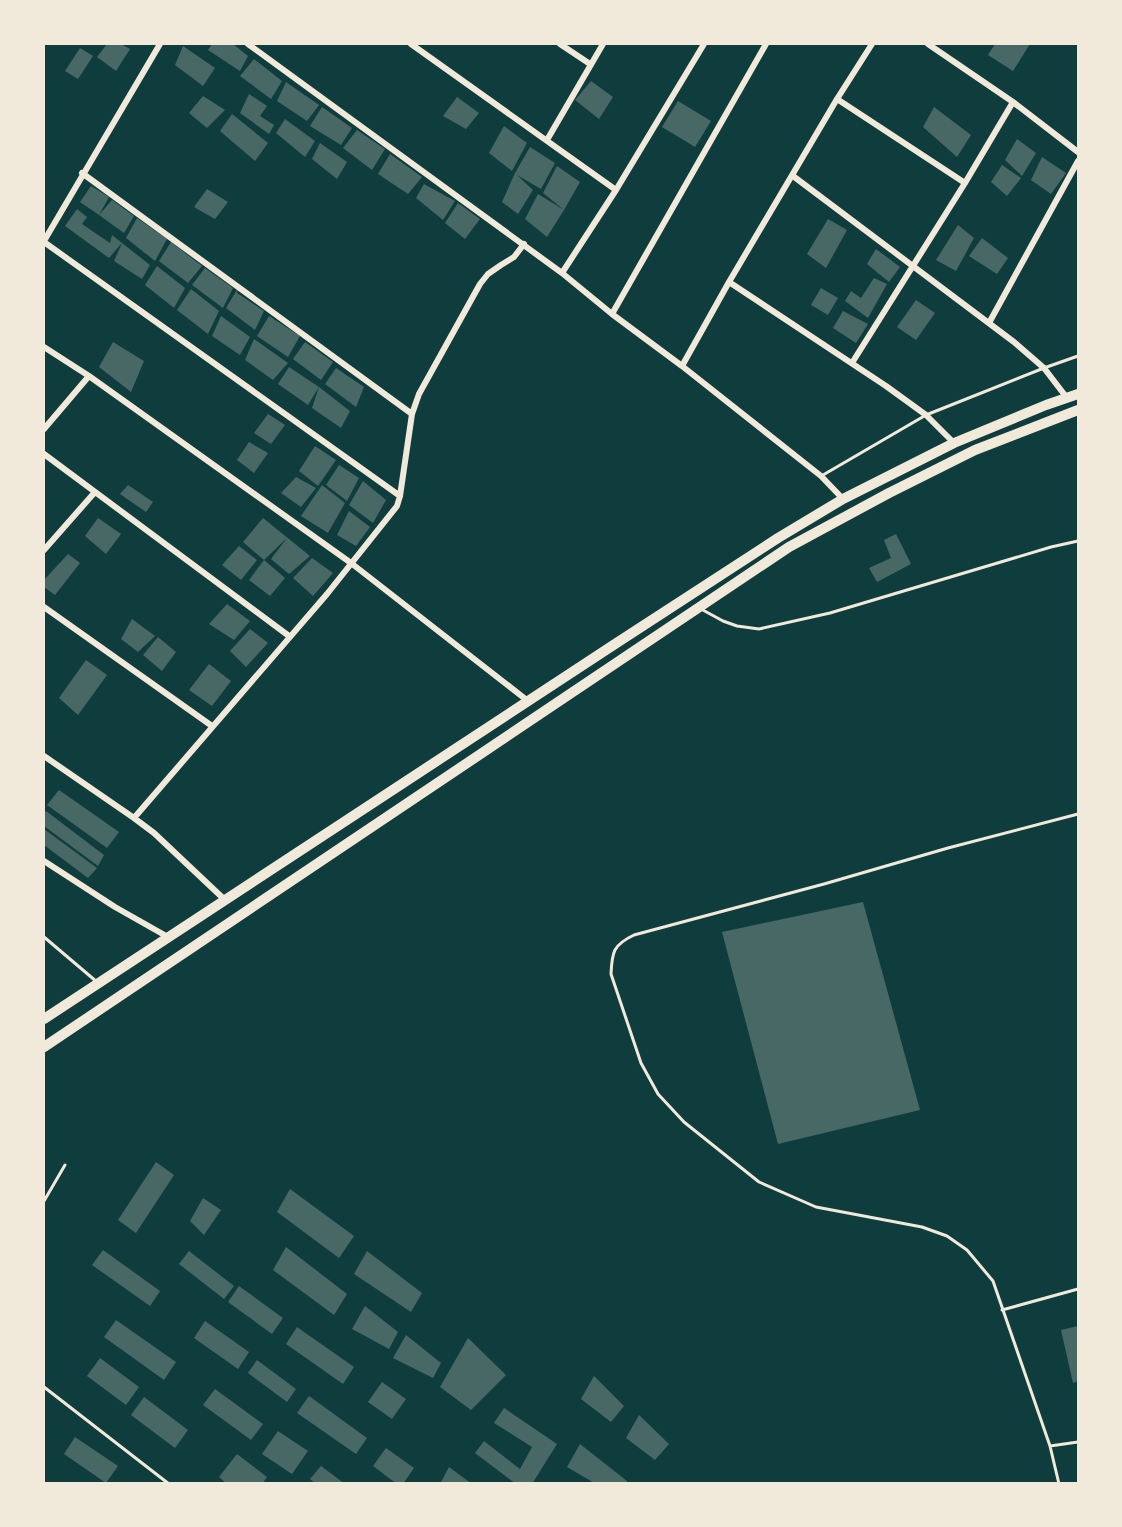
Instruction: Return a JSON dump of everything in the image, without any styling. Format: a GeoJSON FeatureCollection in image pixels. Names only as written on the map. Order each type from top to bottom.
{"type":"FeatureCollection","features":[{"type":"Feature","properties":{"kind":"highway"},"geometry":{"type":"LineString","coordinates":[[44,1019],[528,701],[843,499],[954,443],[1078,394]]}},
{"type":"Feature","properties":{"kind":"highway"},"geometry":{"type":"LineString","coordinates":[[44,1047],[789,547],[975,450],[1078,410]]}},
{"type":"Feature","properties":{"kind":"street"},"geometry":{"type":"LineString","coordinates":[[160,44],[44,241],[400,496]]}},
{"type":"Feature","properties":{"kind":"street"},"geometry":{"type":"LineString","coordinates":[[248,44],[562,273],[821,476],[843,499]]}},
{"type":"Feature","properties":{"kind":"street"},"geometry":{"type":"LineString","coordinates":[[411,44],[616,190]]}},
{"type":"Feature","properties":{"kind":"street"},"geometry":{"type":"LineString","coordinates":[[560,44],[590,64]]}},
{"type":"Feature","properties":{"kind":"street"},"geometry":{"type":"LineString","coordinates":[[547,140],[603,44]]}},
{"type":"Feature","properties":{"kind":"street"},"geometry":{"type":"LineString","coordinates":[[562,273],[616,190],[704,44]]}},
{"type":"Feature","properties":{"kind":"street"},"geometry":{"type":"LineString","coordinates":[[612,314],[766,44]]}},
{"type":"Feature","properties":{"kind":"street"},"geometry":{"type":"LineString","coordinates":[[682,366],[729,282],[872,44]]}},
{"type":"Feature","properties":{"kind":"street"},"geometry":{"type":"LineString","coordinates":[[928,44],[1013,102],[1078,152]]}},
{"type":"Feature","properties":{"kind":"street"},"geometry":{"type":"LineString","coordinates":[[837,99],[965,183]]}},
{"type":"Feature","properties":{"kind":"street"},"geometry":{"type":"LineString","coordinates":[[852,363],[914,266],[1013,102]]}},
{"type":"Feature","properties":{"kind":"street"},"geometry":{"type":"LineString","coordinates":[[990,323],[1078,162]]}},
{"type":"Feature","properties":{"kind":"street"},"geometry":{"type":"LineString","coordinates":[[82,173],[412,414]]}},
{"type":"Feature","properties":{"kind":"street"},"geometry":{"type":"LineString","coordinates":[[793,176],[1014,342],[1044,368],[1067,398]]}},
{"type":"Feature","properties":{"kind":"street"},"geometry":{"type":"LineString","coordinates":[[134,818],[327,594],[397,506],[412,414],[419,394],[480,284],[488,274],[513,257],[524,244]]}},
{"type":"Feature","properties":{"kind":"street"},"geometry":{"type":"LineString","coordinates":[[729,282],[886,386],[926,415],[954,443]]}},
{"type":"Feature","properties":{"kind":"street"},"geometry":{"type":"LineString","coordinates":[[44,347],[89,376],[351,563],[528,701]]}},
{"type":"Feature","properties":{"kind":"street"},"geometry":{"type":"LineString","coordinates":[[44,429],[89,376]]}},
{"type":"Feature","properties":{"kind":"street"},"geometry":{"type":"LineString","coordinates":[[44,454],[289,636]]}},
{"type":"Feature","properties":{"kind":"street"},"geometry":{"type":"LineString","coordinates":[[44,550],[95,492]]}},
{"type":"Feature","properties":{"kind":"street"},"geometry":{"type":"LineString","coordinates":[[44,607],[212,726]]}},
{"type":"Feature","properties":{"kind":"street"},"geometry":{"type":"LineString","coordinates":[[44,756],[154,833],[225,900]]}},
{"type":"Feature","properties":{"kind":"street"},"geometry":{"type":"LineString","coordinates":[[44,861],[168,938]]}},
{"type":"Feature","properties":{"kind":"lane"},"geometry":{"type":"LineString","coordinates":[[821,476],[926,415],[1078,356]]}},
{"type":"Feature","properties":{"kind":"lane"},"geometry":{"type":"LineString","coordinates":[[699,608],[737,626],[759,629],[830,613],[1040,550],[1078,541]]}},
{"type":"Feature","properties":{"kind":"lane"},"geometry":{"type":"LineString","coordinates":[[1059,1484],[1050,1446],[993,1281],[967,1250],[947,1236],[922,1227],[816,1208],[759,1182],[684,1122],[658,1094],[641,1064],[611,974],[616,948],[634,935],[1078,814]]}},
{"type":"Feature","properties":{"kind":"lane"},"geometry":{"type":"LineString","coordinates":[[44,937],[98,983]]}},
{"type":"Feature","properties":{"kind":"lane"},"geometry":{"type":"LineString","coordinates":[[44,1201],[65,1165]]}},
{"type":"Feature","properties":{"kind":"lane"},"geometry":{"type":"LineString","coordinates":[[1002,1310],[1078,1289]]}},
{"type":"Feature","properties":{"kind":"lane"},"geometry":{"type":"LineString","coordinates":[[44,1388],[169,1484]]}},
{"type":"Feature","properties":{"kind":"lane"},"geometry":{"type":"LineString","coordinates":[[1050,1446],[1078,1442]]}},
{"type":"Feature","properties":{"kind":"building"},"geometry":{"type":"Polygon","coordinates":[[[107,44],[121,44],[130,49],[116,71],[97,57],[107,44]]]}},
{"type":"Feature","properties":{"kind":"building"},"geometry":{"type":"Polygon","coordinates":[[[212,44],[233,44],[248,56],[240,71],[208,50],[212,44]]]}},
{"type":"Feature","properties":{"kind":"building"},"geometry":{"type":"Polygon","coordinates":[[[995,44],[1030,44],[1013,71],[988,55],[995,44]]]}},
{"type":"Feature","properties":{"kind":"building"},"geometry":{"type":"Polygon","coordinates":[[[183,46],[215,68],[203,86],[175,65],[183,46]]]}},
{"type":"Feature","properties":{"kind":"building"},"geometry":{"type":"Polygon","coordinates":[[[80,48],[93,56],[78,79],[65,71],[80,48]]]}},
{"type":"Feature","properties":{"kind":"building"},"geometry":{"type":"Polygon","coordinates":[[[254,59],[282,81],[271,99],[240,76],[254,59]]]}},
{"type":"Feature","properties":{"kind":"building"},"geometry":{"type":"Polygon","coordinates":[[[591,81],[613,97],[599,119],[575,100],[591,81]]]}},
{"type":"Feature","properties":{"kind":"building"},"geometry":{"type":"Polygon","coordinates":[[[286,82],[319,105],[307,121],[277,101],[286,82]]]}},
{"type":"Feature","properties":{"kind":"building"},"geometry":{"type":"Polygon","coordinates":[[[249,94],[267,106],[260,116],[274,125],[269,134],[240,113],[249,94]]]}},
{"type":"Feature","properties":{"kind":"building"},"geometry":{"type":"Polygon","coordinates":[[[203,96],[225,110],[207,128],[189,113],[203,96]]]}},
{"type":"Feature","properties":{"kind":"building"},"geometry":{"type":"Polygon","coordinates":[[[457,97],[479,113],[466,129],[443,116],[457,97]]]}},
{"type":"Feature","properties":{"kind":"building"},"geometry":{"type":"Polygon","coordinates":[[[678,101],[711,121],[695,147],[662,127],[678,101]]]}},
{"type":"Feature","properties":{"kind":"building"},"geometry":{"type":"Polygon","coordinates":[[[322,107],[352,128],[341,145],[310,126],[322,107]]]}},
{"type":"Feature","properties":{"kind":"building"},"geometry":{"type":"Polygon","coordinates":[[[934,107],[971,135],[957,157],[923,127],[934,107]]]}},
{"type":"Feature","properties":{"kind":"building"},"geometry":{"type":"Polygon","coordinates":[[[232,114],[268,143],[255,161],[220,131],[232,114]]]}},
{"type":"Feature","properties":{"kind":"building"},"geometry":{"type":"Polygon","coordinates":[[[285,119],[315,141],[305,157],[276,133],[285,119]]]}},
{"type":"Feature","properties":{"kind":"building"},"geometry":{"type":"Polygon","coordinates":[[[504,126],[527,143],[512,171],[489,153],[504,126]]]}},
{"type":"Feature","properties":{"kind":"building"},"geometry":{"type":"Polygon","coordinates":[[[357,130],[385,149],[372,170],[343,148],[357,130]]]}},
{"type":"Feature","properties":{"kind":"building"},"geometry":{"type":"Polygon","coordinates":[[[1017,139],[1036,153],[1022,176],[1005,160],[1017,139]]]}},
{"type":"Feature","properties":{"kind":"building"},"geometry":{"type":"Polygon","coordinates":[[[320,143],[347,162],[337,179],[312,159],[320,143]]]}},
{"type":"Feature","properties":{"kind":"building"},"geometry":{"type":"Polygon","coordinates":[[[530,147],[555,163],[541,189],[517,175],[533,190],[518,214],[502,202],[530,147]]]}},
{"type":"Feature","properties":{"kind":"building"},"geometry":{"type":"Polygon","coordinates":[[[390,154],[422,177],[408,194],[378,174],[390,154]]]}},
{"type":"Feature","properties":{"kind":"building"},"geometry":{"type":"Polygon","coordinates":[[[1042,157],[1066,173],[1051,194],[1031,180],[1042,157]]]}},
{"type":"Feature","properties":{"kind":"building"},"geometry":{"type":"Polygon","coordinates":[[[1002,165],[1021,178],[1007,196],[991,182],[1002,165]]]}},
{"type":"Feature","properties":{"kind":"building"},"geometry":{"type":"Polygon","coordinates":[[[557,166],[580,182],[564,210],[543,193],[557,166]]]}},
{"type":"Feature","properties":{"kind":"building"},"geometry":{"type":"Polygon","coordinates":[[[424,184],[455,201],[443,220],[416,198],[424,184]]]}},
{"type":"Feature","properties":{"kind":"building"},"geometry":{"type":"Polygon","coordinates":[[[91,186],[109,197],[99,215],[80,202],[91,186]]]}},
{"type":"Feature","properties":{"kind":"building"},"geometry":{"type":"Polygon","coordinates":[[[207,189],[228,202],[215,219],[194,207],[207,189]]]}},
{"type":"Feature","properties":{"kind":"building"},"geometry":{"type":"Polygon","coordinates":[[[538,194],[564,210],[547,237],[525,219],[538,194]]]}},
{"type":"Feature","properties":{"kind":"building"},"geometry":{"type":"Polygon","coordinates":[[[112,200],[134,216],[124,233],[99,215],[112,200]]]}},
{"type":"Feature","properties":{"kind":"building"},"geometry":{"type":"Polygon","coordinates":[[[458,203],[480,219],[465,239],[445,223],[458,203]]]}},
{"type":"Feature","properties":{"kind":"building"},"geometry":{"type":"Polygon","coordinates":[[[77,209],[87,217],[82,224],[110,243],[112,235],[122,243],[109,258],[65,226],[77,209]]]}},
{"type":"Feature","properties":{"kind":"building"},"geometry":{"type":"Polygon","coordinates":[[[137,218],[167,239],[155,261],[126,238],[137,218]]]}},
{"type":"Feature","properties":{"kind":"building"},"geometry":{"type":"Polygon","coordinates":[[[828,219],[847,230],[826,268],[807,254],[828,219]]]}},
{"type":"Feature","properties":{"kind":"building"},"geometry":{"type":"Polygon","coordinates":[[[958,225],[974,238],[956,271],[936,260],[958,225]]]}},
{"type":"Feature","properties":{"kind":"building"},"geometry":{"type":"Polygon","coordinates":[[[982,238],[1008,258],[997,274],[969,256],[982,238]]]}},
{"type":"Feature","properties":{"kind":"building"},"geometry":{"type":"Polygon","coordinates":[[[171,242],[202,266],[188,283],[159,261],[171,242]]]}},
{"type":"Feature","properties":{"kind":"building"},"geometry":{"type":"Polygon","coordinates":[[[122,243],[150,265],[142,279],[114,261],[122,243]]]}},
{"type":"Feature","properties":{"kind":"building"},"geometry":{"type":"Polygon","coordinates":[[[876,249],[900,267],[889,282],[867,264],[876,249]]]}},
{"type":"Feature","properties":{"kind":"building"},"geometry":{"type":"Polygon","coordinates":[[[157,266],[185,288],[174,308],[145,285],[157,266]]]}},
{"type":"Feature","properties":{"kind":"building"},"geometry":{"type":"Polygon","coordinates":[[[205,268],[233,288],[223,308],[192,285],[205,268]]]}},
{"type":"Feature","properties":{"kind":"building"},"geometry":{"type":"Polygon","coordinates":[[[874,278],[887,284],[868,318],[845,301],[851,291],[861,298],[874,278]]]}},
{"type":"Feature","properties":{"kind":"building"},"geometry":{"type":"Polygon","coordinates":[[[238,288],[237,293],[264,311],[255,330],[226,308],[238,288]]]}},
{"type":"Feature","properties":{"kind":"building"},"geometry":{"type":"Polygon","coordinates":[[[821,288],[838,298],[828,315],[811,305],[821,288]]]}},
{"type":"Feature","properties":{"kind":"building"},"geometry":{"type":"Polygon","coordinates":[[[191,289],[219,311],[208,334],[177,310],[191,289]]]}},
{"type":"Feature","properties":{"kind":"building"},"geometry":{"type":"Polygon","coordinates":[[[916,300],[935,313],[916,340],[897,327],[916,300]]]}},
{"type":"Feature","properties":{"kind":"building"},"geometry":{"type":"Polygon","coordinates":[[[843,311],[868,324],[856,343],[833,328],[843,311]]]}},
{"type":"Feature","properties":{"kind":"building"},"geometry":{"type":"Polygon","coordinates":[[[221,316],[250,337],[240,355],[212,336],[221,316]]]}},
{"type":"Feature","properties":{"kind":"building"},"geometry":{"type":"Polygon","coordinates":[[[269,316],[300,336],[288,357],[257,336],[269,316]]]}},
{"type":"Feature","properties":{"kind":"building"},"geometry":{"type":"Polygon","coordinates":[[[254,339],[288,363],[273,380],[245,360],[254,339]]]}},
{"type":"Feature","properties":{"kind":"building"},"geometry":{"type":"Polygon","coordinates":[[[113,342],[144,361],[131,392],[99,367],[113,342]]]}},
{"type":"Feature","properties":{"kind":"building"},"geometry":{"type":"Polygon","coordinates":[[[305,342],[333,362],[321,380],[293,359],[305,342]]]}},
{"type":"Feature","properties":{"kind":"building"},"geometry":{"type":"Polygon","coordinates":[[[289,367],[319,387],[308,405],[278,384],[289,367]]]}},
{"type":"Feature","properties":{"kind":"building"},"geometry":{"type":"Polygon","coordinates":[[[336,368],[364,387],[356,407],[325,384],[336,368]]]}},
{"type":"Feature","properties":{"kind":"building"},"geometry":{"type":"Polygon","coordinates":[[[319,387],[350,411],[341,428],[312,408],[319,387]]]}},
{"type":"Feature","properties":{"kind":"building"},"geometry":{"type":"Polygon","coordinates":[[[268,414],[285,425],[271,444],[254,433],[268,414]]]}},
{"type":"Feature","properties":{"kind":"building"},"geometry":{"type":"Polygon","coordinates":[[[249,442],[268,453],[254,473],[237,460],[249,442]]]}},
{"type":"Feature","properties":{"kind":"building"},"geometry":{"type":"Polygon","coordinates":[[[315,446],[336,460],[318,486],[299,471],[315,446]]]}},
{"type":"Feature","properties":{"kind":"building"},"geometry":{"type":"Polygon","coordinates":[[[339,465],[359,478],[347,501],[326,485],[339,465]]]}},
{"type":"Feature","properties":{"kind":"building"},"geometry":{"type":"Polygon","coordinates":[[[296,477],[316,488],[301,507],[281,493],[296,477]]]}},
{"type":"Feature","properties":{"kind":"building"},"geometry":{"type":"Polygon","coordinates":[[[363,481],[386,500],[373,523],[349,505],[363,481]]]}},
{"type":"Feature","properties":{"kind":"building"},"geometry":{"type":"Polygon","coordinates":[[[128,485],[153,502],[146,512],[120,494],[128,485]]]}},
{"type":"Feature","properties":{"kind":"building"},"geometry":{"type":"Polygon","coordinates":[[[322,485],[345,503],[328,533],[301,516],[322,485]]]}},
{"type":"Feature","properties":{"kind":"building"},"geometry":{"type":"Polygon","coordinates":[[[349,511],[370,527],[356,546],[337,535],[349,511]]]}},
{"type":"Feature","properties":{"kind":"building"},"geometry":{"type":"Polygon","coordinates":[[[98,518],[121,534],[106,554],[85,536],[98,518]]]}},
{"type":"Feature","properties":{"kind":"building"},"geometry":{"type":"Polygon","coordinates":[[[263,518],[310,556],[289,574],[271,559],[287,538],[264,560],[243,542],[263,518]]]}},
{"type":"Feature","properties":{"kind":"building"},"geometry":{"type":"Polygon","coordinates":[[[896,534],[911,564],[877,582],[869,568],[891,558],[884,540],[896,534]]]}},
{"type":"Feature","properties":{"kind":"building"},"geometry":{"type":"Polygon","coordinates":[[[239,546],[257,560],[241,580],[222,565],[239,546]]]}},
{"type":"Feature","properties":{"kind":"building"},"geometry":{"type":"Polygon","coordinates":[[[68,554],[80,563],[55,595],[44,587],[44,580],[68,554]]]}},
{"type":"Feature","properties":{"kind":"building"},"geometry":{"type":"Polygon","coordinates":[[[312,558],[333,573],[313,596],[293,578],[312,558]]]}},
{"type":"Feature","properties":{"kind":"building"},"geometry":{"type":"Polygon","coordinates":[[[264,560],[285,578],[270,596],[249,580],[264,560]]]}},
{"type":"Feature","properties":{"kind":"building"},"geometry":{"type":"Polygon","coordinates":[[[227,604],[250,621],[234,640],[209,624],[227,604]]]}},
{"type":"Feature","properties":{"kind":"building"},"geometry":{"type":"Polygon","coordinates":[[[132,619],[155,636],[138,652],[121,639],[132,619]]]}},
{"type":"Feature","properties":{"kind":"building"},"geometry":{"type":"Polygon","coordinates":[[[250,629],[268,643],[246,667],[230,651],[250,629]]]}},
{"type":"Feature","properties":{"kind":"building"},"geometry":{"type":"Polygon","coordinates":[[[158,637],[176,652],[162,671],[143,655],[158,637]]]}},
{"type":"Feature","properties":{"kind":"building"},"geometry":{"type":"Polygon","coordinates":[[[86,660],[107,675],[78,715],[59,698],[86,660]]]}},
{"type":"Feature","properties":{"kind":"building"},"geometry":{"type":"Polygon","coordinates":[[[209,664],[231,681],[212,706],[189,690],[209,664]]]}},
{"type":"Feature","properties":{"kind":"building"},"geometry":{"type":"Polygon","coordinates":[[[59,790],[119,832],[107,848],[47,805],[59,790]]]}},
{"type":"Feature","properties":{"kind":"building"},"geometry":{"type":"Polygon","coordinates":[[[46,811],[104,855],[98,866],[44,826],[46,811]]]}},
{"type":"Feature","properties":{"kind":"building"},"geometry":{"type":"Polygon","coordinates":[[[44,829],[97,868],[88,878],[44,845],[44,829]]]}},
{"type":"Feature","properties":{"kind":"building"},"geometry":{"type":"Polygon","coordinates":[[[863,902],[920,1110],[778,1144],[722,932],[863,902]]]}},
{"type":"Feature","properties":{"kind":"building"},"geometry":{"type":"Polygon","coordinates":[[[156,1162],[174,1175],[136,1233],[118,1220],[156,1162]]]}},
{"type":"Feature","properties":{"kind":"building"},"geometry":{"type":"Polygon","coordinates":[[[290,1189],[354,1236],[339,1258],[277,1212],[290,1189]]]}},
{"type":"Feature","properties":{"kind":"building"},"geometry":{"type":"Polygon","coordinates":[[[203,1198],[221,1210],[204,1235],[190,1221],[203,1198]]]}},
{"type":"Feature","properties":{"kind":"building"},"geometry":{"type":"Polygon","coordinates":[[[286,1247],[347,1294],[334,1315],[273,1270],[286,1247]]]}},
{"type":"Feature","properties":{"kind":"building"},"geometry":{"type":"Polygon","coordinates":[[[103,1250],[160,1291],[150,1306],[92,1265],[103,1250]]]}},
{"type":"Feature","properties":{"kind":"building"},"geometry":{"type":"Polygon","coordinates":[[[189,1251],[234,1286],[224,1299],[179,1264],[189,1251]]]}},
{"type":"Feature","properties":{"kind":"building"},"geometry":{"type":"Polygon","coordinates":[[[367,1251],[422,1293],[411,1312],[354,1274],[367,1251]]]}},
{"type":"Feature","properties":{"kind":"building"},"geometry":{"type":"Polygon","coordinates":[[[239,1286],[283,1318],[272,1334],[228,1302],[239,1286]]]}},
{"type":"Feature","properties":{"kind":"building"},"geometry":{"type":"Polygon","coordinates":[[[365,1306],[398,1332],[389,1349],[352,1329],[365,1306]]]}},
{"type":"Feature","properties":{"kind":"building"},"geometry":{"type":"Polygon","coordinates":[[[116,1320],[176,1362],[164,1380],[104,1337],[116,1320]]]}},
{"type":"Feature","properties":{"kind":"building"},"geometry":{"type":"Polygon","coordinates":[[[205,1321],[249,1352],[238,1369],[194,1338],[205,1321]]]}},
{"type":"Feature","properties":{"kind":"building"},"geometry":{"type":"Polygon","coordinates":[[[1078,1326],[1078,1381],[1073,1383],[1061,1330],[1078,1326]]]}},
{"type":"Feature","properties":{"kind":"building"},"geometry":{"type":"Polygon","coordinates":[[[297,1327],[354,1367],[343,1384],[286,1344],[297,1327]]]}},
{"type":"Feature","properties":{"kind":"building"},"geometry":{"type":"Polygon","coordinates":[[[406,1335],[441,1363],[433,1378],[393,1358],[406,1335]]]}},
{"type":"Feature","properties":{"kind":"building"},"geometry":{"type":"Polygon","coordinates":[[[468,1338],[506,1375],[471,1410],[440,1387],[468,1338]]]}},
{"type":"Feature","properties":{"kind":"building"},"geometry":{"type":"Polygon","coordinates":[[[100,1358],[139,1387],[126,1405],[87,1376],[100,1358]]]}},
{"type":"Feature","properties":{"kind":"building"},"geometry":{"type":"Polygon","coordinates":[[[257,1360],[296,1389],[287,1402],[248,1373],[257,1360]]]}},
{"type":"Feature","properties":{"kind":"building"},"geometry":{"type":"Polygon","coordinates":[[[594,1376],[624,1406],[611,1422],[581,1399],[594,1376]]]}},
{"type":"Feature","properties":{"kind":"building"},"geometry":{"type":"Polygon","coordinates":[[[382,1382],[406,1399],[392,1419],[368,1402],[382,1382]]]}},
{"type":"Feature","properties":{"kind":"building"},"geometry":{"type":"Polygon","coordinates":[[[215,1389],[263,1424],[251,1440],[203,1405],[215,1389]]]}},
{"type":"Feature","properties":{"kind":"building"},"geometry":{"type":"Polygon","coordinates":[[[309,1396],[367,1438],[356,1454],[297,1413],[309,1396]]]}},
{"type":"Feature","properties":{"kind":"building"},"geometry":{"type":"Polygon","coordinates":[[[144,1397],[188,1430],[175,1448],[131,1415],[144,1397]]]}},
{"type":"Feature","properties":{"kind":"building"},"geometry":{"type":"Polygon","coordinates":[[[504,1408],[557,1444],[532,1484],[516,1484],[475,1453],[484,1441],[520,1469],[532,1447],[494,1423],[504,1408]]]}},
{"type":"Feature","properties":{"kind":"building"},"geometry":{"type":"Polygon","coordinates":[[[639,1415],[669,1444],[655,1460],[626,1438],[639,1415]]]}},
{"type":"Feature","properties":{"kind":"building"},"geometry":{"type":"Polygon","coordinates":[[[278,1431],[308,1451],[292,1474],[262,1454],[278,1431]]]}},
{"type":"Feature","properties":{"kind":"building"},"geometry":{"type":"Polygon","coordinates":[[[75,1437],[118,1466],[106,1483],[64,1454],[75,1437]]]}},
{"type":"Feature","properties":{"kind":"building"},"geometry":{"type":"Polygon","coordinates":[[[580,1444],[627,1481],[626,1484],[596,1484],[567,1467],[580,1444]]]}},
{"type":"Feature","properties":{"kind":"building"},"geometry":{"type":"Polygon","coordinates":[[[386,1448],[414,1468],[403,1484],[397,1484],[373,1466],[386,1448]]]}},
{"type":"Feature","properties":{"kind":"building"},"geometry":{"type":"Polygon","coordinates":[[[237,1454],[267,1477],[262,1484],[227,1484],[219,1477],[237,1454]]]}},
{"type":"Feature","properties":{"kind":"building"},"geometry":{"type":"Polygon","coordinates":[[[321,1466],[345,1484],[316,1484],[310,1479],[321,1466]]]}},
{"type":"Feature","properties":{"kind":"building"},"geometry":{"type":"Polygon","coordinates":[[[449,1467],[472,1484],[440,1484],[449,1467]]]}}]}
